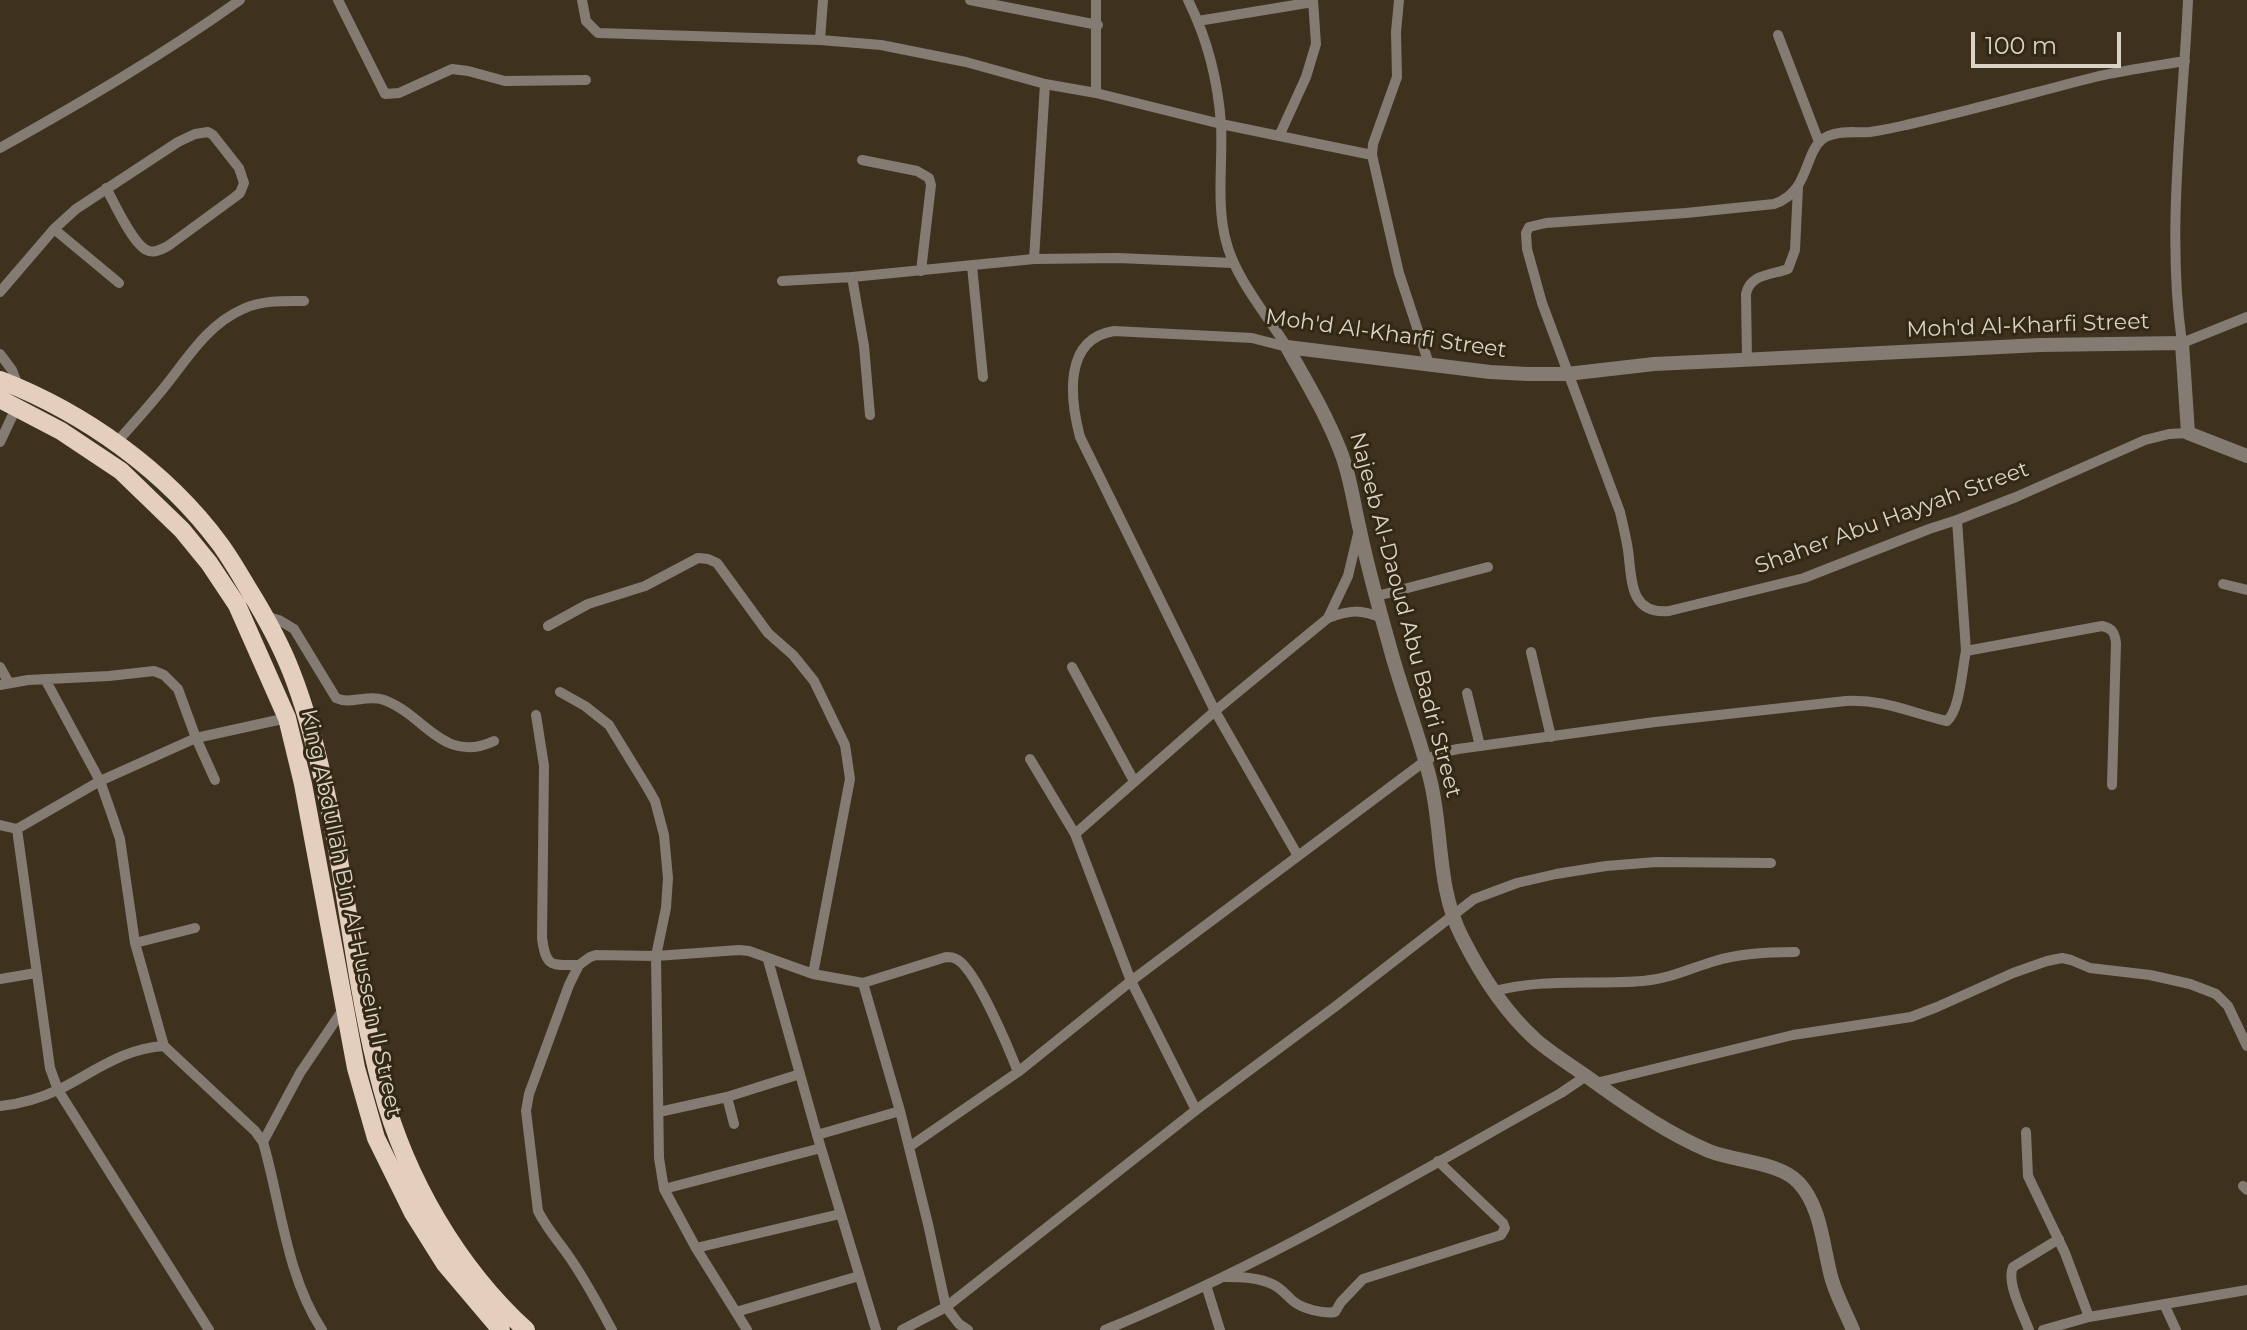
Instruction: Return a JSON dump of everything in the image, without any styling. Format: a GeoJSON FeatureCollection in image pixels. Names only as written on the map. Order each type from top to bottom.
{"type":"FeatureCollection","features":[{"type":"Feature","properties":{"kind":"highway","name":"King Abdullah Bin Al-Hussein II Street"},"geometry":{"type":"LineString","coordinates":[[0,380],[12,398],[121,471],[182,530],[237,605],[287,718],[303,784],[356,1068],[369,1118],[391,1172],[413,1213],[445,1264],[501,1330]]}},
{"type":"Feature","properties":{"kind":"highway","name":"King Abdullah Bin Al-Hussein II Street"},"geometry":{"type":"LineString","coordinates":[[12,398],[53,404],[116,443],[163,481],[191,508],[221,545],[265,616],[291,670],[322,776],[370,1039],[398,1140],[431,1208],[458,1253],[505,1310],[526,1330]]}},
{"type":"Feature","properties":{"kind":"street"},"geometry":{"type":"LineString","coordinates":[[0,148],[127,76],[240,0]]}},
{"type":"Feature","properties":{"kind":"street"},"geometry":{"type":"LineString","coordinates":[[338,0],[385,94],[399,93],[452,69],[505,81],[586,80]]}},
{"type":"Feature","properties":{"kind":"street"},"geometry":{"type":"LineString","coordinates":[[582,0],[586,21],[598,33],[820,40],[881,45],[923,52],[1045,84],[1096,93],[1221,124],[1372,155]]}},
{"type":"Feature","properties":{"kind":"street"},"geometry":{"type":"LineString","coordinates":[[820,40],[823,0]]}},
{"type":"Feature","properties":{"kind":"street"},"geometry":{"type":"LineString","coordinates":[[970,0],[1098,25]]}},
{"type":"Feature","properties":{"kind":"street"},"geometry":{"type":"LineString","coordinates":[[1096,0],[1096,93]]}},
{"type":"Feature","properties":{"kind":"street"},"geometry":{"type":"LineString","coordinates":[[1188,0],[1198,21],[1210,62],[1221,124],[1222,220],[1233,263],[1287,347]]}},
{"type":"Feature","properties":{"kind":"street"},"geometry":{"type":"LineString","coordinates":[[1399,0],[1397,77],[1373,144],[1372,155],[1399,273],[1429,364]]}},
{"type":"Feature","properties":{"kind":"street"},"geometry":{"type":"LineString","coordinates":[[2188,0],[2175,222],[2175,265],[2188,433],[2247,456]]}},
{"type":"Feature","properties":{"kind":"street"},"geometry":{"type":"LineString","coordinates":[[1198,21],[1313,1],[1316,31],[1312,60],[1280,134]]}},
{"type":"Feature","properties":{"kind":"street"},"geometry":{"type":"LineString","coordinates":[[1778,35],[1819,142]]}},
{"type":"Feature","properties":{"kind":"street"},"geometry":{"type":"LineString","coordinates":[[1567,374],[1527,249],[1526,233],[1529,227],[1572,220],[1774,204],[1786,200],[1798,187],[1819,142],[1826,137],[1908,125],[2096,77],[2185,61]]}},
{"type":"Feature","properties":{"kind":"street"},"geometry":{"type":"LineString","coordinates":[[1034,259],[1045,84]]}},
{"type":"Feature","properties":{"kind":"street"},"geometry":{"type":"LineString","coordinates":[[0,292],[54,229],[76,209],[106,188],[178,142],[195,134],[208,132],[213,135],[239,168],[244,183],[235,197],[168,246],[151,252],[145,250],[132,234],[106,188]]}},
{"type":"Feature","properties":{"kind":"street"},"geometry":{"type":"LineString","coordinates":[[862,160],[917,171],[929,178],[931,185],[921,271]]}},
{"type":"Feature","properties":{"kind":"street"},"geometry":{"type":"LineString","coordinates":[[1747,359],[1748,286],[1752,280],[1788,269],[1795,250],[1798,187]]}},
{"type":"Feature","properties":{"kind":"street"},"geometry":{"type":"LineString","coordinates":[[54,229],[119,283]]}},
{"type":"Feature","properties":{"kind":"street"},"geometry":{"type":"LineString","coordinates":[[782,281],[1034,259],[1118,258],[1233,263]]}},
{"type":"Feature","properties":{"kind":"street"},"geometry":{"type":"LineString","coordinates":[[972,266],[983,377]]}},
{"type":"Feature","properties":{"kind":"street"},"geometry":{"type":"LineString","coordinates":[[852,277],[864,346],[870,415]]}},
{"type":"Feature","properties":{"kind":"street"},"geometry":{"type":"LineString","coordinates":[[116,443],[201,341],[228,317],[246,307],[271,301],[304,301]]}},
{"type":"Feature","properties":{"kind":"street","name":"Moh'd Al-Kharfi Street"},"geometry":{"type":"LineString","coordinates":[[1298,856],[1215,711],[1080,437],[1073,411],[1076,362],[1087,344],[1099,333],[1114,331],[1252,338],[1287,347],[1490,372],[1567,374],[1654,364],[1747,359],[2040,345],[2182,343],[2247,317]]}},
{"type":"Feature","properties":{"kind":"street","name":"Najeeb Al-Daoud Abu Badri Street"},"geometry":{"type":"LineString","coordinates":[[1287,347],[1326,417],[1351,484],[1382,618],[1431,785],[1452,915],[1461,937],[1516,1019],[1531,1035],[1591,1080],[1688,1142],[1740,1161],[1789,1173],[1807,1194],[1819,1224],[1832,1280],[1853,1330]]}},
{"type":"Feature","properties":{"kind":"street"},"geometry":{"type":"LineString","coordinates":[[0,354],[12,370],[12,398],[0,442]]}},
{"type":"Feature","properties":{"kind":"street","name":"Shaher Abu Hayyah Street"},"geometry":{"type":"LineString","coordinates":[[1567,374],[1620,512],[1633,587],[1637,598],[1651,610],[1669,611],[1804,578],[1957,520],[2145,440],[2188,433]]}},
{"type":"Feature","properties":{"kind":"street"},"geometry":{"type":"LineString","coordinates":[[909,1147],[1018,1072],[1131,981],[1439,753],[1710,715],[1856,701],[1887,703],[1947,721],[1952,718],[1955,708],[1966,651],[1957,520]]}},
{"type":"Feature","properties":{"kind":"street"},"geometry":{"type":"LineString","coordinates":[[1328,618],[1348,576],[1359,528]]}},
{"type":"Feature","properties":{"kind":"street"},"geometry":{"type":"LineString","coordinates":[[548,626],[588,604],[645,586],[698,558],[708,559],[717,563],[768,633],[793,655],[814,681],[845,745],[850,779],[813,974]]}},
{"type":"Feature","properties":{"kind":"street"},"geometry":{"type":"LineString","coordinates":[[1377,596],[1488,567]]}},
{"type":"Feature","properties":{"kind":"street"},"geometry":{"type":"LineString","coordinates":[[2223,584],[2247,590]]}},
{"type":"Feature","properties":{"kind":"street"},"geometry":{"type":"LineString","coordinates":[[1075,834],[1215,711],[1328,618],[1347,611],[1365,611],[1382,618]]}},
{"type":"Feature","properties":{"kind":"street"},"geometry":{"type":"LineString","coordinates":[[265,616],[294,629],[336,698],[350,701],[369,697],[381,699],[402,709],[448,743],[462,748],[480,747],[494,741]]}},
{"type":"Feature","properties":{"kind":"street"},"geometry":{"type":"LineString","coordinates":[[1966,651],[2102,626],[2110,629],[2116,643],[2112,785]]}},
{"type":"Feature","properties":{"kind":"street"},"geometry":{"type":"LineString","coordinates":[[1531,652],[1551,737]]}},
{"type":"Feature","properties":{"kind":"street"},"geometry":{"type":"LineString","coordinates":[[0,667],[5,684],[154,671],[164,675],[178,689],[215,780]]}},
{"type":"Feature","properties":{"kind":"street"},"geometry":{"type":"LineString","coordinates":[[1072,667],[1134,781]]}},
{"type":"Feature","properties":{"kind":"street"},"geometry":{"type":"LineString","coordinates":[[45,679],[100,781],[120,839],[135,943],[164,1046],[263,1142],[295,1272],[322,1330]]}},
{"type":"Feature","properties":{"kind":"street"},"geometry":{"type":"LineString","coordinates":[[560,692],[609,725],[655,801],[664,835],[668,878],[666,908],[656,956],[659,1158],[664,1189],[747,1330]]}},
{"type":"Feature","properties":{"kind":"street"},"geometry":{"type":"LineString","coordinates":[[1467,693],[1480,746]]}},
{"type":"Feature","properties":{"kind":"street"},"geometry":{"type":"LineString","coordinates":[[536,715],[544,766],[544,952],[549,963],[579,965]]}},
{"type":"Feature","properties":{"kind":"street"},"geometry":{"type":"LineString","coordinates":[[0,825],[17,829],[100,781],[196,738],[287,718]]}},
{"type":"Feature","properties":{"kind":"street"},"geometry":{"type":"LineString","coordinates":[[1030,759],[1075,834],[1131,981],[1196,1110]]}},
{"type":"Feature","properties":{"kind":"street"},"geometry":{"type":"LineString","coordinates":[[17,829],[47,1054],[58,1090],[209,1330]]}},
{"type":"Feature","properties":{"kind":"street"},"geometry":{"type":"LineString","coordinates":[[902,1330],[946,1307],[1196,1110],[1485,893],[1556,874],[1618,865],[1656,862],[1771,863]]}},
{"type":"Feature","properties":{"kind":"street"},"geometry":{"type":"LineString","coordinates":[[135,943],[195,928]]}},
{"type":"Feature","properties":{"kind":"street"},"geometry":{"type":"LineString","coordinates":[[612,1330],[570,1257],[538,1211],[526,1111],[565,995],[579,965],[590,957],[656,956],[728,949],[749,951],[813,974],[863,983],[946,957],[959,960],[983,995],[1018,1072]]}},
{"type":"Feature","properties":{"kind":"street"},"geometry":{"type":"LineString","coordinates":[[1495,991],[1535,984],[1659,979],[1718,960],[1757,953],[1795,952]]}},
{"type":"Feature","properties":{"kind":"street"},"geometry":{"type":"LineString","coordinates":[[1105,1330],[1160,1307],[1331,1222],[1561,1093],[1591,1080],[1793,1035],[1911,1017],[2047,961],[2062,958],[2090,968],[2150,975],[2190,984],[2216,994],[2228,1006],[2247,1046]]}},
{"type":"Feature","properties":{"kind":"street"},"geometry":{"type":"LineString","coordinates":[[768,960],[876,1330]]}},
{"type":"Feature","properties":{"kind":"street"},"geometry":{"type":"LineString","coordinates":[[0,979],[36,973]]}},
{"type":"Feature","properties":{"kind":"street"},"geometry":{"type":"LineString","coordinates":[[863,983],[900,1111],[946,1307],[968,1330]]}},
{"type":"Feature","properties":{"kind":"street"},"geometry":{"type":"LineString","coordinates":[[263,1142],[300,1073],[344,1008]]}},
{"type":"Feature","properties":{"kind":"street"},"geometry":{"type":"LineString","coordinates":[[0,1106],[23,1103],[58,1090],[129,1052],[164,1046]]}},
{"type":"Feature","properties":{"kind":"street"},"geometry":{"type":"LineString","coordinates":[[659,1112],[727,1097],[800,1074]]}},
{"type":"Feature","properties":{"kind":"street"},"geometry":{"type":"LineString","coordinates":[[727,1097],[734,1124]]}},
{"type":"Feature","properties":{"kind":"street"},"geometry":{"type":"LineString","coordinates":[[817,1135],[900,1111]]}},
{"type":"Feature","properties":{"kind":"street"},"geometry":{"type":"LineString","coordinates":[[2026,1132],[2028,1176],[2059,1239],[2089,1317]]}},
{"type":"Feature","properties":{"kind":"street"},"geometry":{"type":"LineString","coordinates":[[664,1189],[821,1148]]}},
{"type":"Feature","properties":{"kind":"street"},"geometry":{"type":"LineString","coordinates":[[1218,1277],[1244,1277],[1269,1283],[1277,1286],[1295,1303],[1326,1313],[1335,1312],[1363,1279],[1501,1235],[1505,1228],[1503,1223],[1438,1161]]}},
{"type":"Feature","properties":{"kind":"street"},"geometry":{"type":"LineString","coordinates":[[696,1248],[840,1214]]}},
{"type":"Feature","properties":{"kind":"street"},"geometry":{"type":"LineString","coordinates":[[2029,1330],[2011,1282],[2011,1271],[2059,1239]]}},
{"type":"Feature","properties":{"kind":"street"},"geometry":{"type":"LineString","coordinates":[[736,1312],[859,1276]]}},
{"type":"Feature","properties":{"kind":"street"},"geometry":{"type":"LineString","coordinates":[[1206,1285],[1220,1330]]}},
{"type":"Feature","properties":{"kind":"street"},"geometry":{"type":"LineString","coordinates":[[2043,1330],[2089,1317],[2247,1290]]}},
{"type":"Feature","properties":{"kind":"street"},"geometry":{"type":"LineString","coordinates":[[2164,1304],[2176,1330]]}}]}
